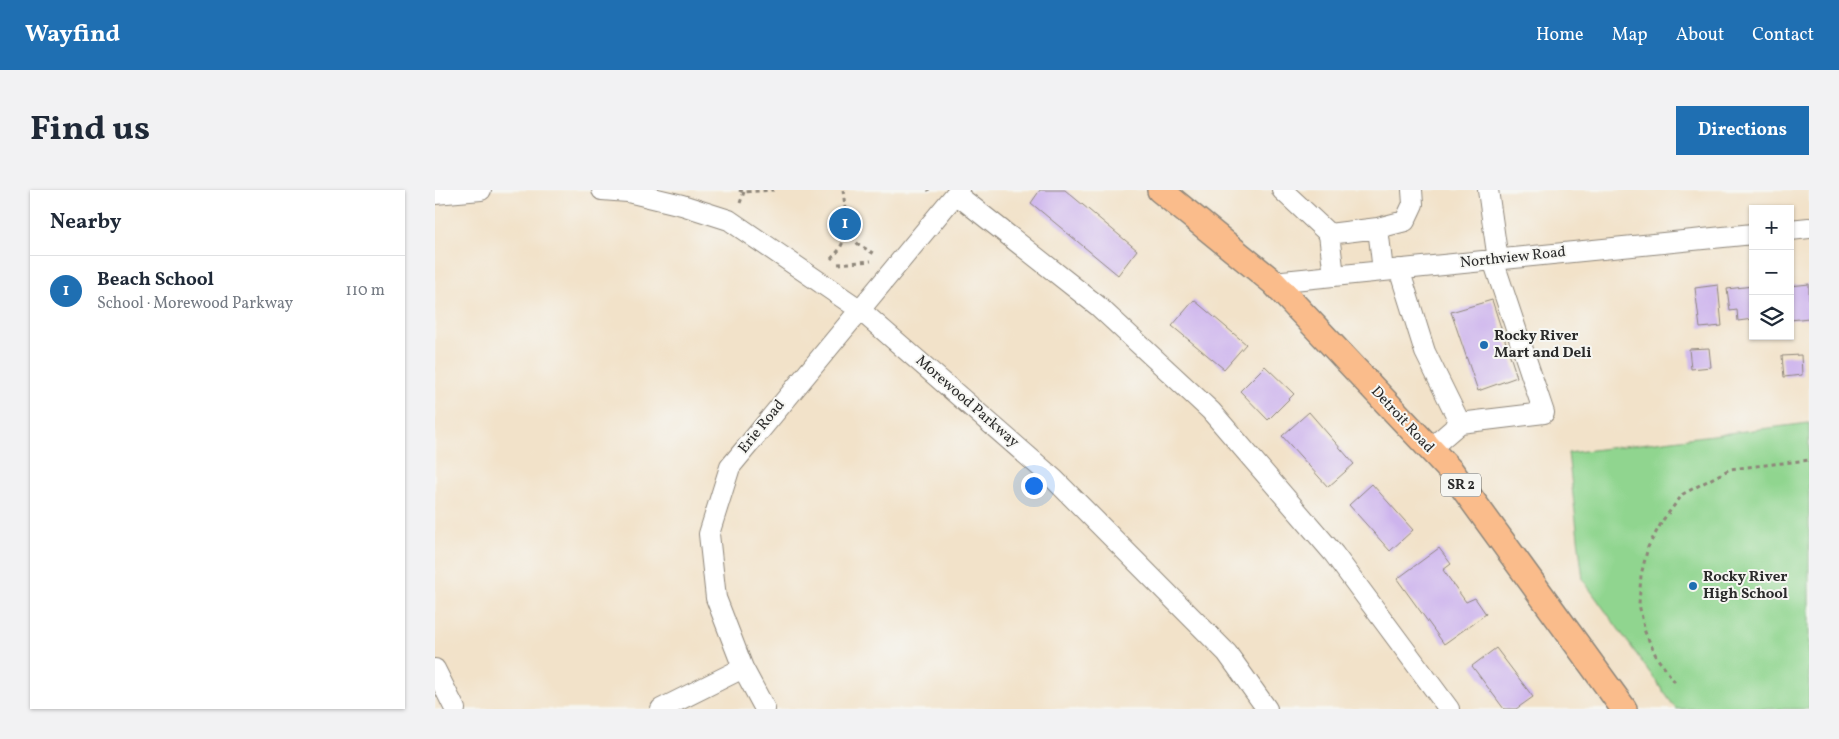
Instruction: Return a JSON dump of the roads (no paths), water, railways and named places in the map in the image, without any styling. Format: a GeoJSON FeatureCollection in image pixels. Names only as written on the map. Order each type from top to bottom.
{"type":"FeatureCollection","features":[{"type":"Feature","properties":{"kind":"main road","name":"Detroit Road"},"geometry":{"type":"LineString","coordinates":[[1159,190],[1273,282],[1451,471],[1624,709]]}},
{"type":"Feature","properties":{"kind":"street"},"geometry":{"type":"LineString","coordinates":[[435,194],[481,190]]}},
{"type":"Feature","properties":{"kind":"street","name":"Morewood Parkway"},"geometry":{"type":"LineString","coordinates":[[603,190],[629,192],[682,205],[729,220],[859,309],[1054,479],[1227,653],[1267,709]]}},
{"type":"Feature","properties":{"kind":"street"},"geometry":{"type":"LineString","coordinates":[[1282,190],[1329,234],[1334,276]]}},
{"type":"Feature","properties":{"kind":"street"},"geometry":{"type":"LineString","coordinates":[[1329,234],[1378,228],[1405,221],[1413,204],[1412,190]]}},
{"type":"Feature","properties":{"kind":"street"},"geometry":{"type":"LineString","coordinates":[[1430,448],[1460,423],[1544,413],[1496,260],[1488,190]]}},
{"type":"Feature","properties":{"kind":"street"},"geometry":{"type":"LineString","coordinates":[[957,192],[1098,306],[1211,411],[1334,554],[1449,709]]}},
{"type":"Feature","properties":{"kind":"street","name":"Erie Road"},"geometry":{"type":"LineString","coordinates":[[765,709],[743,668],[716,598],[709,534],[730,467],[957,192]]}},
{"type":"Feature","properties":{"kind":"street"},"geometry":{"type":"LineString","coordinates":[[1378,228],[1391,270],[1425,352],[1460,423]]}},
{"type":"Feature","properties":{"kind":"street"},"geometry":{"type":"LineString","coordinates":[[1794,230],[1809,228]]}},
{"type":"Feature","properties":{"kind":"street","name":"Northview Road"},"geometry":{"type":"LineString","coordinates":[[1273,282],[1749,234]]}},
{"type":"Feature","properties":{"kind":"street"},"geometry":{"type":"LineString","coordinates":[[661,709],[743,668]]}},
{"type":"Feature","properties":{"kind":"street"},"geometry":{"type":"LineString","coordinates":[[435,669],[455,709]]}},
{"type":"Feature","properties":{"kind":"place","name":"Beach School"},"geometry":{"type":"Point","coordinates":[845,224]}},
{"type":"Feature","properties":{"kind":"place","name":"Rocky River Mart and Deli"},"geometry":{"type":"Point","coordinates":[1484,345]}},
{"type":"Feature","properties":{"kind":"place","name":"Rocky River High School"},"geometry":{"type":"Point","coordinates":[1693,586]}}]}
